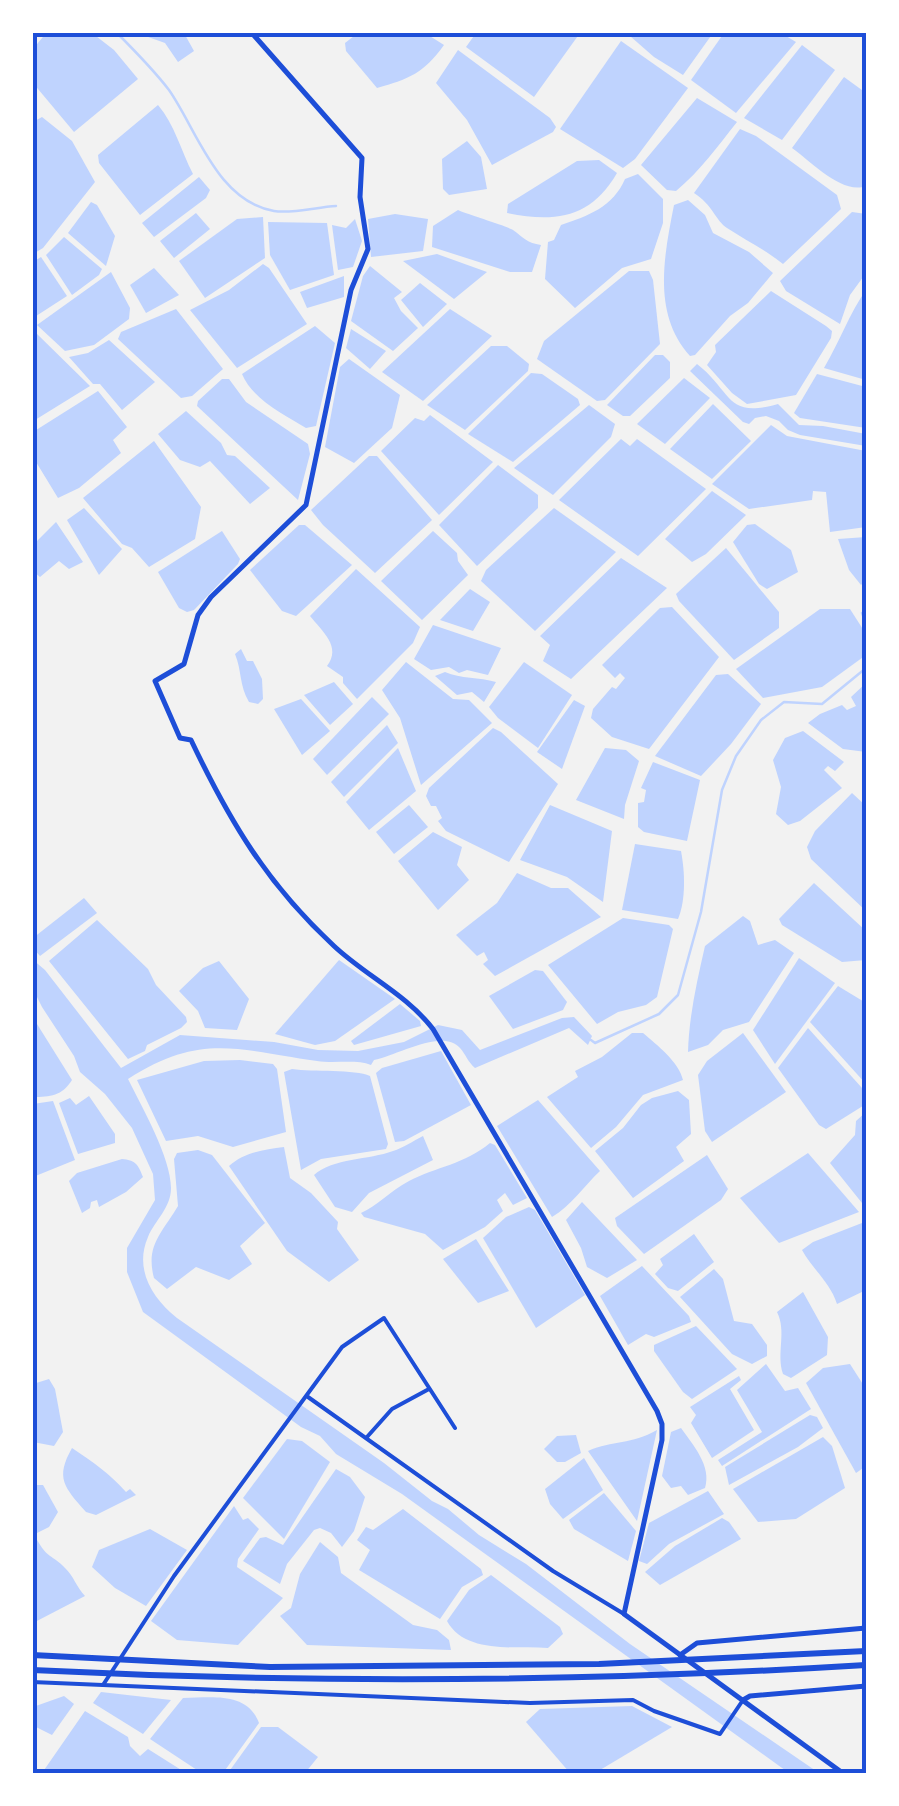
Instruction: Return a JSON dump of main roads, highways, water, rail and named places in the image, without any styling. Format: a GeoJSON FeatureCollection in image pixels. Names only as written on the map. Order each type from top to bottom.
{"type":"FeatureCollection","features":[{"type":"Feature","properties":{"kind":"highway"},"geometry":{"type":"LineString","coordinates":[[32,1655],[270,1667],[599,1664],[866,1652]]}},
{"type":"Feature","properties":{"kind":"highway"},"geometry":{"type":"LineString","coordinates":[[32,1670],[270,1679],[619,1676],[866,1665]]}},
{"type":"Feature","properties":{"kind":"water"},"geometry":{"type":"Polygon","coordinates":[[[47,32],[92,33],[114,50],[138,79],[74,132],[33,83],[33,49],[47,32]]]}},
{"type":"Feature","properties":{"kind":"water"},"geometry":{"type":"Polygon","coordinates":[[[476,32],[580,33],[534,97],[466,47],[476,32]]]}},
{"type":"Feature","properties":{"kind":"water"},"geometry":{"type":"Polygon","coordinates":[[[633,32],[713,33],[683,75],[654,57],[630,36],[633,32]]]}},
{"type":"Feature","properties":{"kind":"water"},"geometry":{"type":"Polygon","coordinates":[[[137,33],[184,33],[194,51],[178,62],[165,43],[137,33]]]}},
{"type":"Feature","properties":{"kind":"water"},"geometry":{"type":"Polygon","coordinates":[[[358,33],[425,33],[444,45],[437,55],[415,74],[377,88],[346,51],[345,43],[358,33]]]}},
{"type":"Feature","properties":{"kind":"water"},"geometry":{"type":"Polygon","coordinates":[[[724,33],[781,33],[796,42],[736,113],[691,80],[724,33]]]}},
{"type":"Feature","properties":{"kind":"water"},"geometry":{"type":"Polygon","coordinates":[[[621,41],[688,88],[635,159],[623,168],[560,129],[621,41]]]}},
{"type":"Feature","properties":{"kind":"water"},"geometry":{"type":"Polygon","coordinates":[[[802,45],[835,70],[782,140],[744,118],[802,45]]]}},
{"type":"Feature","properties":{"kind":"water"},"geometry":{"type":"Polygon","coordinates":[[[458,50],[550,118],[556,127],[553,132],[492,165],[467,120],[436,83],[458,50]]]}},
{"type":"Feature","properties":{"kind":"water"},"geometry":{"type":"Polygon","coordinates":[[[844,77],[866,93],[866,186],[857,188],[837,182],[792,148],[844,77]]]}},
{"type":"Feature","properties":{"kind":"water"},"geometry":{"type":"Polygon","coordinates":[[[697,98],[737,122],[685,183],[676,191],[667,190],[641,165],[697,98]]]}},
{"type":"Feature","properties":{"kind":"water"},"geometry":{"type":"Polygon","coordinates":[[[158,105],[193,174],[140,215],[99,163],[98,155],[158,105]]]}},
{"type":"Feature","properties":{"kind":"water"},"geometry":{"type":"Polygon","coordinates":[[[42,117],[72,141],[95,182],[43,248],[33,254],[33,122],[42,117]]]}},
{"type":"Feature","properties":{"kind":"water"},"geometry":{"type":"Polygon","coordinates":[[[740,129],[756,136],[837,195],[841,209],[783,264],[727,228],[694,193],[740,129]]]}},
{"type":"Feature","properties":{"kind":"water"},"geometry":{"type":"Polygon","coordinates":[[[467,141],[481,157],[487,189],[449,195],[443,189],[442,159],[467,141]]]}},
{"type":"Feature","properties":{"kind":"water"},"geometry":{"type":"Polygon","coordinates":[[[599,160],[617,173],[596,200],[583,208],[556,217],[507,213],[508,204],[577,161],[599,160]]]}},
{"type":"Feature","properties":{"kind":"water"},"geometry":{"type":"Polygon","coordinates":[[[638,174],[663,199],[663,223],[651,259],[622,268],[575,308],[545,279],[548,242],[554,240],[561,225],[599,209],[614,197],[625,179],[638,174]]]}},
{"type":"Feature","properties":{"kind":"water"},"geometry":{"type":"Polygon","coordinates":[[[199,177],[210,190],[206,198],[154,237],[142,223],[199,177]]]}},
{"type":"Feature","properties":{"kind":"water"},"geometry":{"type":"Polygon","coordinates":[[[688,200],[705,215],[713,233],[749,252],[773,273],[748,303],[690,356],[670,322],[664,284],[674,205],[688,200]]]}},
{"type":"Feature","properties":{"kind":"water"},"geometry":{"type":"Polygon","coordinates":[[[91,202],[97,205],[115,236],[106,266],[68,233],[91,202]]]}},
{"type":"Feature","properties":{"kind":"water"},"geometry":{"type":"Polygon","coordinates":[[[458,210],[509,228],[541,245],[532,272],[510,272],[432,247],[433,226],[458,210]]]}},
{"type":"Feature","properties":{"kind":"water"},"geometry":{"type":"Polygon","coordinates":[[[852,212],[866,214],[866,273],[850,295],[840,324],[786,291],[780,281],[852,212]]]}},
{"type":"Feature","properties":{"kind":"water"},"geometry":{"type":"Polygon","coordinates":[[[196,213],[210,229],[174,258],[160,241],[196,213]]]}},
{"type":"Feature","properties":{"kind":"water"},"geometry":{"type":"Polygon","coordinates":[[[395,214],[428,219],[423,251],[371,257],[368,219],[395,214]]]}},
{"type":"Feature","properties":{"kind":"water"},"geometry":{"type":"Polygon","coordinates":[[[263,217],[265,258],[205,298],[179,261],[237,219],[263,217]]]}},
{"type":"Feature","properties":{"kind":"water"},"geometry":{"type":"Polygon","coordinates":[[[355,219],[362,241],[353,267],[338,270],[332,225],[346,228],[355,219]]]}},
{"type":"Feature","properties":{"kind":"water"},"geometry":{"type":"Polygon","coordinates":[[[268,222],[327,223],[334,275],[290,290],[270,255],[268,222]]]}},
{"type":"Feature","properties":{"kind":"water"},"geometry":{"type":"Polygon","coordinates":[[[64,237],[102,269],[72,295],[46,255],[64,237]]]}},
{"type":"Feature","properties":{"kind":"water"},"geometry":{"type":"Polygon","coordinates":[[[437,254],[487,272],[454,299],[403,261],[437,254]]]}},
{"type":"Feature","properties":{"kind":"water"},"geometry":{"type":"Polygon","coordinates":[[[41,257],[67,296],[33,318],[33,262],[41,257]]]}},
{"type":"Feature","properties":{"kind":"water"},"geometry":{"type":"Polygon","coordinates":[[[263,264],[307,324],[237,368],[190,310],[229,290],[263,264]]]}},
{"type":"Feature","properties":{"kind":"water"},"geometry":{"type":"Polygon","coordinates":[[[370,266],[402,292],[394,298],[418,328],[393,351],[351,321],[363,276],[370,266]]]}},
{"type":"Feature","properties":{"kind":"water"},"geometry":{"type":"Polygon","coordinates":[[[154,268],[179,295],[146,313],[130,285],[154,268]]]}},
{"type":"Feature","properties":{"kind":"water"},"geometry":{"type":"Polygon","coordinates":[[[629,271],[649,271],[653,280],[660,344],[605,400],[597,401],[537,359],[544,341],[629,271]]]}},
{"type":"Feature","properties":{"kind":"water"},"geometry":{"type":"Polygon","coordinates":[[[111,272],[130,308],[129,319],[94,345],[65,351],[37,325],[111,272]]]}},
{"type":"Feature","properties":{"kind":"water"},"geometry":{"type":"Polygon","coordinates":[[[344,276],[344,297],[307,308],[300,292],[344,276]]]}},
{"type":"Feature","properties":{"kind":"water"},"geometry":{"type":"Polygon","coordinates":[[[420,283],[447,304],[423,327],[401,300],[420,283]]]}},
{"type":"Feature","properties":{"kind":"water"},"geometry":{"type":"Polygon","coordinates":[[[866,290],[866,380],[824,368],[866,290]]]}},
{"type":"Feature","properties":{"kind":"water"},"geometry":{"type":"Polygon","coordinates":[[[771,291],[826,326],[832,331],[831,338],[796,395],[747,404],[707,365],[716,352],[715,345],[771,291]]]}},
{"type":"Feature","properties":{"kind":"water"},"geometry":{"type":"Polygon","coordinates":[[[176,309],[223,369],[192,396],[181,398],[118,339],[121,332],[176,309]]]}},
{"type":"Feature","properties":{"kind":"water"},"geometry":{"type":"Polygon","coordinates":[[[450,309],[492,336],[423,401],[382,372],[450,309]]]}},
{"type":"Feature","properties":{"kind":"water"},"geometry":{"type":"Polygon","coordinates":[[[315,326],[335,343],[316,426],[306,428],[261,399],[242,374],[315,326]]]}},
{"type":"Feature","properties":{"kind":"water"},"geometry":{"type":"Polygon","coordinates":[[[351,329],[386,351],[370,369],[346,348],[351,329]]]}},
{"type":"Feature","properties":{"kind":"water"},"geometry":{"type":"Polygon","coordinates":[[[34,331],[90,386],[35,420],[32,419],[34,331]]]}},
{"type":"Feature","properties":{"kind":"water"},"geometry":{"type":"Polygon","coordinates":[[[109,340],[155,382],[122,410],[69,357],[88,353],[109,340]]]}},
{"type":"Feature","properties":{"kind":"water"},"geometry":{"type":"Polygon","coordinates":[[[491,346],[507,346],[529,364],[528,371],[465,430],[427,405],[491,346]]]}},
{"type":"Feature","properties":{"kind":"water"},"geometry":{"type":"Polygon","coordinates":[[[655,355],[663,355],[670,362],[670,378],[630,416],[623,416],[607,405],[655,355]]]}},
{"type":"Feature","properties":{"kind":"water"},"geometry":{"type":"Polygon","coordinates":[[[349,359],[400,395],[392,428],[354,463],[325,447],[340,367],[349,359]]]}},
{"type":"Feature","properties":{"kind":"water"},"geometry":{"type":"Polygon","coordinates":[[[697,364],[739,405],[761,408],[778,404],[799,425],[866,434],[866,446],[800,435],[766,416],[749,424],[743,422],[690,371],[697,364]]]}},
{"type":"Feature","properties":{"kind":"water"},"geometry":{"type":"Polygon","coordinates":[[[531,373],[542,374],[578,399],[580,405],[513,462],[468,434],[531,373]]]}},
{"type":"Feature","properties":{"kind":"water"},"geometry":{"type":"Polygon","coordinates":[[[817,374],[866,387],[866,428],[800,418],[794,413],[817,374]]]}},
{"type":"Feature","properties":{"kind":"water"},"geometry":{"type":"Polygon","coordinates":[[[684,378],[710,398],[665,444],[637,424],[684,378]]]}},
{"type":"Feature","properties":{"kind":"water"},"geometry":{"type":"Polygon","coordinates":[[[222,379],[229,379],[246,402],[308,444],[310,454],[298,500],[197,406],[222,379]]]}},
{"type":"Feature","properties":{"kind":"water"},"geometry":{"type":"Polygon","coordinates":[[[98,391],[127,427],[113,440],[121,453],[79,488],[58,498],[33,457],[33,432],[98,391]]]}},
{"type":"Feature","properties":{"kind":"water"},"geometry":{"type":"Polygon","coordinates":[[[713,404],[751,441],[712,479],[670,449],[713,404]]]}},
{"type":"Feature","properties":{"kind":"water"},"geometry":{"type":"Polygon","coordinates":[[[589,405],[615,424],[611,437],[553,495],[514,468],[589,405]]]}},
{"type":"Feature","properties":{"kind":"water"},"geometry":{"type":"Polygon","coordinates":[[[186,411],[221,443],[227,455],[235,456],[270,488],[250,504],[210,461],[200,467],[180,460],[158,434],[186,411]]]}},
{"type":"Feature","properties":{"kind":"water"},"geometry":{"type":"Polygon","coordinates":[[[430,415],[493,462],[439,515],[381,451],[415,418],[424,421],[430,415]]]}},
{"type":"Feature","properties":{"kind":"water"},"geometry":{"type":"Polygon","coordinates":[[[771,425],[787,436],[866,451],[866,527],[830,532],[826,492],[813,491],[812,500],[749,509],[712,484],[771,425]]]}},
{"type":"Feature","properties":{"kind":"water"},"geometry":{"type":"Polygon","coordinates":[[[621,439],[630,446],[637,439],[706,489],[638,556],[559,500],[621,439]]]}},
{"type":"Feature","properties":{"kind":"water"},"geometry":{"type":"Polygon","coordinates":[[[154,441],[201,507],[195,539],[149,567],[132,548],[122,544],[83,498],[154,441]]]}},
{"type":"Feature","properties":{"kind":"water"},"geometry":{"type":"Polygon","coordinates":[[[369,456],[377,456],[432,520],[375,573],[311,510],[369,456]]]}},
{"type":"Feature","properties":{"kind":"water"},"geometry":{"type":"Polygon","coordinates":[[[498,465],[538,495],[538,508],[477,566],[439,525],[498,465]]]}},
{"type":"Feature","properties":{"kind":"water"},"geometry":{"type":"Polygon","coordinates":[[[712,491],[746,515],[706,554],[692,562],[665,539],[712,491]]]}},
{"type":"Feature","properties":{"kind":"water"},"geometry":{"type":"Polygon","coordinates":[[[84,508],[122,549],[99,575],[67,520],[84,508]]]}},
{"type":"Feature","properties":{"kind":"water"},"geometry":{"type":"Polygon","coordinates":[[[554,508],[616,552],[535,631],[481,581],[486,570],[554,508]]]}},
{"type":"Feature","properties":{"kind":"water"},"geometry":{"type":"Polygon","coordinates":[[[56,522],[83,562],[69,569],[59,561],[40,577],[33,571],[33,545],[56,522]]]}},
{"type":"Feature","properties":{"kind":"water"},"geometry":{"type":"Polygon","coordinates":[[[755,524],[791,550],[798,572],[767,589],[759,584],[733,542],[747,525],[755,524]]]}},
{"type":"Feature","properties":{"kind":"water"},"geometry":{"type":"Polygon","coordinates":[[[299,525],[305,525],[352,565],[296,616],[282,611],[250,570],[299,525]]]}},
{"type":"Feature","properties":{"kind":"water"},"geometry":{"type":"Polygon","coordinates":[[[222,531],[240,559],[238,564],[194,610],[187,612],[179,608],[158,572],[222,531]]]}},
{"type":"Feature","properties":{"kind":"water"},"geometry":{"type":"Polygon","coordinates":[[[433,531],[457,553],[468,575],[422,620],[381,581],[433,531]]]}},
{"type":"Feature","properties":{"kind":"water"},"geometry":{"type":"Polygon","coordinates":[[[866,537],[866,580],[861,585],[849,570],[838,539],[866,537]]]}},
{"type":"Feature","properties":{"kind":"water"},"geometry":{"type":"Polygon","coordinates":[[[726,548],[779,612],[779,628],[734,660],[676,594],[726,548]]]}},
{"type":"Feature","properties":{"kind":"water"},"geometry":{"type":"Polygon","coordinates":[[[621,558],[667,588],[571,679],[543,661],[550,645],[540,636],[621,558]]]}},
{"type":"Feature","properties":{"kind":"water"},"geometry":{"type":"Polygon","coordinates":[[[356,569],[420,627],[413,643],[357,699],[343,683],[343,677],[327,666],[331,646],[310,616],[356,569]]]}},
{"type":"Feature","properties":{"kind":"water"},"geometry":{"type":"Polygon","coordinates":[[[470,589],[490,602],[473,631],[440,620],[470,589]]]}},
{"type":"Feature","properties":{"kind":"water"},"geometry":{"type":"Polygon","coordinates":[[[672,607],[719,657],[649,749],[612,737],[591,718],[593,709],[625,678],[620,673],[615,678],[602,665],[660,608],[672,607]]]}},
{"type":"Feature","properties":{"kind":"water"},"geometry":{"type":"Polygon","coordinates":[[[820,609],[850,609],[866,634],[866,655],[822,687],[763,698],[736,669],[820,609]]]}},
{"type":"Feature","properties":{"kind":"water"},"geometry":{"type":"Polygon","coordinates":[[[433,625],[501,648],[488,675],[467,670],[459,673],[449,667],[431,670],[414,659],[433,625]]]}},
{"type":"Feature","properties":{"kind":"water"},"geometry":{"type":"Polygon","coordinates":[[[241,649],[262,679],[263,699],[258,704],[249,702],[244,690],[235,654],[241,649]]]}},
{"type":"Feature","properties":{"kind":"water"},"geometry":{"type":"Polygon","coordinates":[[[406,662],[453,699],[469,700],[492,723],[421,785],[400,718],[382,690],[406,662]]]}},
{"type":"Feature","properties":{"kind":"water"},"geometry":{"type":"Polygon","coordinates":[[[524,662],[572,695],[538,748],[489,707],[524,662]]]}},
{"type":"Feature","properties":{"kind":"water"},"geometry":{"type":"Polygon","coordinates":[[[445,672],[496,682],[484,702],[472,692],[457,695],[435,676],[445,672]]]}},
{"type":"Feature","properties":{"kind":"water"},"geometry":{"type":"Polygon","coordinates":[[[728,674],[761,704],[731,744],[701,776],[655,756],[716,675],[728,674]]]}},
{"type":"Feature","properties":{"kind":"water"},"geometry":{"type":"Polygon","coordinates":[[[334,682],[353,704],[330,725],[304,695],[334,682]]]}},
{"type":"Feature","properties":{"kind":"water"},"geometry":{"type":"Polygon","coordinates":[[[866,683],[866,752],[843,749],[808,723],[842,705],[847,710],[856,706],[851,697],[866,683]]]}},
{"type":"Feature","properties":{"kind":"water"},"geometry":{"type":"Polygon","coordinates":[[[372,697],[389,714],[327,775],[313,759],[372,697]]]}},
{"type":"Feature","properties":{"kind":"water"},"geometry":{"type":"Polygon","coordinates":[[[301,699],[330,731],[302,755],[274,709],[301,699]]]}},
{"type":"Feature","properties":{"kind":"water"},"geometry":{"type":"Polygon","coordinates":[[[574,700],[585,706],[562,769],[537,752],[574,700]]]}},
{"type":"Feature","properties":{"kind":"water"},"geometry":{"type":"Polygon","coordinates":[[[387,725],[398,743],[344,797],[331,782],[387,725]]]}},
{"type":"Feature","properties":{"kind":"water"},"geometry":{"type":"Polygon","coordinates":[[[493,728],[558,784],[509,862],[446,831],[438,821],[442,818],[436,806],[431,806],[426,796],[429,788],[493,728]]]}},
{"type":"Feature","properties":{"kind":"water"},"geometry":{"type":"Polygon","coordinates":[[[803,731],[844,762],[835,771],[828,766],[824,770],[842,788],[800,821],[788,825],[776,814],[781,787],[773,760],[785,738],[803,731]]]}},
{"type":"Feature","properties":{"kind":"water"},"geometry":{"type":"Polygon","coordinates":[[[398,748],[416,791],[369,830],[346,802],[398,748]]]}},
{"type":"Feature","properties":{"kind":"water"},"geometry":{"type":"Polygon","coordinates":[[[605,748],[626,750],[639,761],[624,819],[576,800],[605,748]]]}},
{"type":"Feature","properties":{"kind":"water"},"geometry":{"type":"Polygon","coordinates":[[[653,762],[700,780],[687,841],[644,832],[638,827],[638,803],[644,802],[646,790],[641,788],[653,762]]]}},
{"type":"Feature","properties":{"kind":"water"},"geometry":{"type":"Polygon","coordinates":[[[852,793],[866,806],[866,911],[811,859],[807,847],[815,831],[852,793]]]}},
{"type":"Feature","properties":{"kind":"water"},"geometry":{"type":"Polygon","coordinates":[[[409,805],[428,827],[394,854],[376,832],[409,805]]]}},
{"type":"Feature","properties":{"kind":"water"},"geometry":{"type":"Polygon","coordinates":[[[550,805],[612,831],[603,902],[567,877],[520,860],[550,805]]]}},
{"type":"Feature","properties":{"kind":"water"},"geometry":{"type":"Polygon","coordinates":[[[433,832],[462,847],[457,865],[469,880],[438,910],[398,861],[433,832]]]}},
{"type":"Feature","properties":{"kind":"water"},"geometry":{"type":"Polygon","coordinates":[[[635,844],[681,851],[684,886],[678,919],[622,910],[635,844]]]}},
{"type":"Feature","properties":{"kind":"water"},"geometry":{"type":"Polygon","coordinates":[[[517,873],[551,888],[568,888],[601,917],[495,976],[483,964],[488,960],[484,952],[477,956],[456,935],[497,903],[517,873]]]}},
{"type":"Feature","properties":{"kind":"water"},"geometry":{"type":"Polygon","coordinates":[[[814,883],[866,931],[866,960],[842,962],[782,925],[779,919],[814,883]]]}},
{"type":"Feature","properties":{"kind":"water"},"geometry":{"type":"Polygon","coordinates":[[[84,898],[97,913],[40,956],[33,948],[33,938],[84,898]]]}},
{"type":"Feature","properties":{"kind":"water"},"geometry":{"type":"Polygon","coordinates":[[[743,916],[750,921],[758,945],[775,940],[794,953],[749,1022],[723,1030],[708,1045],[688,1052],[705,946],[743,916]]]}},
{"type":"Feature","properties":{"kind":"water"},"geometry":{"type":"Polygon","coordinates":[[[623,918],[669,925],[673,929],[657,997],[597,1024],[548,965],[623,918]]]}},
{"type":"Feature","properties":{"kind":"water"},"geometry":{"type":"Polygon","coordinates":[[[97,920],[148,969],[156,985],[186,1017],[181,1028],[128,1059],[49,961],[97,920]]]}},
{"type":"Feature","properties":{"kind":"water"},"geometry":{"type":"Polygon","coordinates":[[[799,958],[835,983],[775,1064],[753,1030],[799,958]]]}},
{"type":"Feature","properties":{"kind":"water"},"geometry":{"type":"Polygon","coordinates":[[[32,959],[45,970],[121,1068],[180,1035],[358,1051],[404,1042],[438,1025],[462,1030],[480,1050],[562,1018],[574,1017],[592,1036],[588,1045],[569,1028],[475,1068],[460,1048],[443,1041],[374,1060],[371,1065],[220,1048],[177,1055],[128,1079],[161,1148],[171,1188],[144,1249],[144,1271],[153,1292],[177,1318],[384,1463],[479,1535],[526,1564],[630,1644],[819,1773],[789,1773],[402,1494],[336,1454],[320,1436],[301,1427],[143,1312],[127,1272],[127,1248],[155,1200],[153,1174],[132,1128],[105,1094],[80,1072],[42,1007],[33,989],[32,959]]]}},
{"type":"Feature","properties":{"kind":"water"},"geometry":{"type":"Polygon","coordinates":[[[339,960],[395,999],[335,1041],[315,1045],[275,1034],[339,960]]]}},
{"type":"Feature","properties":{"kind":"water"},"geometry":{"type":"Polygon","coordinates":[[[219,961],[249,999],[237,1030],[205,1028],[198,1011],[179,991],[203,968],[219,961]]]}},
{"type":"Feature","properties":{"kind":"water"},"geometry":{"type":"Polygon","coordinates":[[[535,970],[543,971],[567,1002],[563,1010],[513,1029],[489,996],[535,970]]]}},
{"type":"Feature","properties":{"kind":"water"},"geometry":{"type":"Polygon","coordinates":[[[838,986],[866,1003],[866,1084],[810,1022],[838,986]]]}},
{"type":"Feature","properties":{"kind":"water"},"geometry":{"type":"Polygon","coordinates":[[[400,1004],[421,1026],[354,1045],[351,1041],[400,1004]]]}},
{"type":"Feature","properties":{"kind":"water"},"geometry":{"type":"Polygon","coordinates":[[[32,1016],[72,1080],[50,1096],[33,1097],[32,1016]]]}},
{"type":"Feature","properties":{"kind":"water"},"geometry":{"type":"Polygon","coordinates":[[[808,1028],[862,1088],[866,1104],[826,1129],[819,1125],[778,1068],[808,1028]]]}},
{"type":"Feature","properties":{"kind":"water"},"geometry":{"type":"Polygon","coordinates":[[[632,1033],[643,1033],[661,1048],[683,1080],[643,1095],[616,1127],[591,1148],[547,1097],[578,1077],[575,1071],[602,1057],[632,1033]]]}},
{"type":"Feature","properties":{"kind":"water"},"geometry":{"type":"Polygon","coordinates":[[[743,1033],[786,1092],[712,1142],[705,1131],[698,1075],[707,1061],[743,1033]]]}},
{"type":"Feature","properties":{"kind":"water"},"geometry":{"type":"Polygon","coordinates":[[[441,1051],[471,1105],[404,1141],[395,1142],[376,1073],[441,1051]]]}},
{"type":"Feature","properties":{"kind":"water"},"geometry":{"type":"Polygon","coordinates":[[[204,1061],[273,1064],[277,1069],[286,1132],[233,1147],[198,1136],[166,1141],[137,1080],[204,1061]]]}},
{"type":"Feature","properties":{"kind":"water"},"geometry":{"type":"Polygon","coordinates":[[[292,1069],[370,1076],[388,1144],[386,1149],[321,1159],[301,1170],[284,1072],[292,1069]]]}},
{"type":"Feature","properties":{"kind":"water"},"geometry":{"type":"Polygon","coordinates":[[[678,1091],[689,1100],[691,1134],[676,1147],[684,1161],[633,1198],[595,1151],[623,1128],[641,1105],[678,1091]]]}},
{"type":"Feature","properties":{"kind":"water"},"geometry":{"type":"Polygon","coordinates":[[[89,1096],[115,1134],[115,1143],[78,1154],[59,1103],[70,1098],[76,1105],[89,1096]]]}},
{"type":"Feature","properties":{"kind":"water"},"geometry":{"type":"Polygon","coordinates":[[[538,1100],[600,1171],[552,1217],[497,1126],[538,1100]]]}},
{"type":"Feature","properties":{"kind":"water"},"geometry":{"type":"Polygon","coordinates":[[[53,1101],[75,1160],[33,1177],[33,1104],[53,1101]]]}},
{"type":"Feature","properties":{"kind":"water"},"geometry":{"type":"Polygon","coordinates":[[[866,1112],[866,1201],[862,1203],[830,1163],[855,1135],[856,1121],[866,1112]]]}},
{"type":"Feature","properties":{"kind":"water"},"geometry":{"type":"Polygon","coordinates":[[[423,1136],[433,1160],[369,1193],[352,1212],[335,1207],[314,1175],[331,1165],[397,1150],[423,1136]]]}},
{"type":"Feature","properties":{"kind":"water"},"geometry":{"type":"Polygon","coordinates":[[[490,1143],[495,1145],[527,1198],[513,1205],[505,1193],[497,1200],[503,1211],[485,1227],[443,1250],[425,1234],[361,1213],[409,1181],[471,1156],[490,1143]]]}},
{"type":"Feature","properties":{"kind":"water"},"geometry":{"type":"Polygon","coordinates":[[[284,1147],[290,1178],[311,1193],[338,1222],[337,1229],[359,1260],[329,1282],[287,1251],[229,1166],[247,1155],[284,1147]]]}},
{"type":"Feature","properties":{"kind":"water"},"geometry":{"type":"Polygon","coordinates":[[[198,1150],[212,1155],[265,1223],[240,1246],[252,1264],[229,1280],[196,1267],[167,1289],[154,1278],[152,1256],[161,1232],[178,1206],[174,1159],[177,1153],[198,1150]]]}},
{"type":"Feature","properties":{"kind":"water"},"geometry":{"type":"Polygon","coordinates":[[[808,1153],[859,1212],[779,1243],[740,1198],[808,1153]]]}},
{"type":"Feature","properties":{"kind":"water"},"geometry":{"type":"Polygon","coordinates":[[[707,1155],[728,1189],[721,1200],[644,1254],[617,1226],[615,1218],[707,1155]]]}},
{"type":"Feature","properties":{"kind":"water"},"geometry":{"type":"Polygon","coordinates":[[[122,1159],[136,1164],[143,1177],[99,1207],[97,1200],[91,1202],[90,1208],[82,1213],[69,1181],[77,1173],[122,1159]]]}},
{"type":"Feature","properties":{"kind":"water"},"geometry":{"type":"Polygon","coordinates":[[[582,1202],[637,1260],[607,1278],[587,1267],[566,1220],[582,1202]]]}},
{"type":"Feature","properties":{"kind":"water"},"geometry":{"type":"Polygon","coordinates":[[[529,1207],[535,1210],[585,1295],[536,1328],[483,1238],[506,1217],[529,1207]]]}},
{"type":"Feature","properties":{"kind":"water"},"geometry":{"type":"Polygon","coordinates":[[[862,1223],[866,1227],[866,1290],[837,1304],[802,1250],[862,1223]]]}},
{"type":"Feature","properties":{"kind":"water"},"geometry":{"type":"Polygon","coordinates":[[[694,1234],[714,1262],[678,1291],[668,1288],[655,1274],[663,1265],[660,1259],[694,1234]]]}},
{"type":"Feature","properties":{"kind":"water"},"geometry":{"type":"Polygon","coordinates":[[[476,1239],[509,1291],[478,1303],[443,1259],[476,1239]]]}},
{"type":"Feature","properties":{"kind":"water"},"geometry":{"type":"Polygon","coordinates":[[[642,1266],[691,1322],[654,1337],[646,1334],[628,1345],[600,1296],[642,1266]]]}},
{"type":"Feature","properties":{"kind":"water"},"geometry":{"type":"Polygon","coordinates":[[[714,1269],[723,1279],[734,1321],[752,1324],[767,1345],[767,1356],[752,1364],[732,1354],[680,1297],[714,1269]]]}},
{"type":"Feature","properties":{"kind":"water"},"geometry":{"type":"Polygon","coordinates":[[[803,1292],[828,1337],[827,1355],[791,1378],[783,1374],[781,1366],[777,1312],[803,1292]]]}},
{"type":"Feature","properties":{"kind":"water"},"geometry":{"type":"Polygon","coordinates":[[[696,1326],[737,1369],[692,1399],[654,1351],[654,1345],[696,1326]]]}},
{"type":"Feature","properties":{"kind":"water"},"geometry":{"type":"Polygon","coordinates":[[[766,1364],[785,1391],[798,1388],[811,1409],[722,1466],[718,1460],[762,1432],[737,1390],[766,1364]]]}},
{"type":"Feature","properties":{"kind":"water"},"geometry":{"type":"Polygon","coordinates":[[[850,1364],[866,1389],[866,1466],[856,1473],[806,1383],[823,1368],[850,1364]]]}},
{"type":"Feature","properties":{"kind":"water"},"geometry":{"type":"Polygon","coordinates":[[[739,1376],[741,1380],[730,1389],[754,1430],[712,1458],[691,1423],[696,1415],[690,1407],[739,1376]]]}},
{"type":"Feature","properties":{"kind":"water"},"geometry":{"type":"Polygon","coordinates":[[[49,1379],[55,1389],[63,1432],[54,1446],[33,1442],[33,1384],[49,1379]]]}},
{"type":"Feature","properties":{"kind":"water"},"geometry":{"type":"Polygon","coordinates":[[[810,1415],[817,1417],[823,1428],[798,1447],[729,1485],[725,1467],[810,1415]]]}},
{"type":"Feature","properties":{"kind":"water"},"geometry":{"type":"Polygon","coordinates":[[[681,1428],[706,1472],[705,1488],[688,1495],[681,1486],[671,1488],[662,1476],[671,1432],[681,1428]]]}},
{"type":"Feature","properties":{"kind":"water"},"geometry":{"type":"Polygon","coordinates":[[[657,1430],[637,1521],[588,1451],[657,1430]]]}},
{"type":"Feature","properties":{"kind":"water"},"geometry":{"type":"Polygon","coordinates":[[[576,1435],[581,1453],[565,1462],[557,1462],[544,1449],[557,1436],[576,1435]]]}},
{"type":"Feature","properties":{"kind":"water"},"geometry":{"type":"Polygon","coordinates":[[[823,1437],[832,1446],[845,1488],[796,1519],[758,1522],[733,1489],[823,1437]]]}},
{"type":"Feature","properties":{"kind":"water"},"geometry":{"type":"Polygon","coordinates":[[[287,1439],[302,1441],[330,1462],[284,1539],[243,1498],[287,1439]]]}},
{"type":"Feature","properties":{"kind":"water"},"geometry":{"type":"Polygon","coordinates":[[[72,1448],[126,1492],[130,1489],[136,1495],[96,1515],[86,1512],[64,1482],[64,1467],[72,1448]]]}},
{"type":"Feature","properties":{"kind":"water"},"geometry":{"type":"Polygon","coordinates":[[[584,1458],[603,1490],[563,1519],[550,1504],[545,1489],[584,1458]]]}},
{"type":"Feature","properties":{"kind":"water"},"geometry":{"type":"Polygon","coordinates":[[[336,1469],[350,1477],[365,1497],[354,1531],[342,1547],[331,1533],[320,1528],[314,1530],[287,1564],[280,1584],[243,1561],[260,1538],[283,1545],[336,1469]]]}},
{"type":"Feature","properties":{"kind":"water"},"geometry":{"type":"Polygon","coordinates":[[[33,1485],[43,1485],[58,1512],[49,1527],[33,1535],[33,1485]]]}},
{"type":"Feature","properties":{"kind":"water"},"geometry":{"type":"Polygon","coordinates":[[[708,1491],[724,1514],[669,1544],[647,1564],[639,1561],[649,1523],[708,1491]]]}},
{"type":"Feature","properties":{"kind":"water"},"geometry":{"type":"Polygon","coordinates":[[[604,1493],[636,1531],[628,1561],[574,1529],[569,1520],[604,1493]]]}},
{"type":"Feature","properties":{"kind":"water"},"geometry":{"type":"Polygon","coordinates":[[[234,1506],[243,1520],[248,1518],[259,1529],[238,1559],[237,1567],[283,1598],[238,1645],[177,1640],[151,1621],[234,1506]]]}},
{"type":"Feature","properties":{"kind":"water"},"geometry":{"type":"Polygon","coordinates":[[[403,1509],[481,1569],[483,1575],[462,1587],[440,1619],[359,1570],[370,1550],[357,1540],[366,1527],[373,1530],[403,1509]]]}},
{"type":"Feature","properties":{"kind":"water"},"geometry":{"type":"Polygon","coordinates":[[[722,1518],[741,1539],[660,1585],[645,1572],[675,1546],[722,1518]]]}},
{"type":"Feature","properties":{"kind":"water"},"geometry":{"type":"Polygon","coordinates":[[[150,1529],[187,1550],[146,1606],[115,1588],[92,1567],[99,1550],[150,1529]]]}},
{"type":"Feature","properties":{"kind":"water"},"geometry":{"type":"Polygon","coordinates":[[[36,1538],[68,1571],[85,1596],[33,1623],[32,1539],[36,1538]]]}},
{"type":"Feature","properties":{"kind":"water"},"geometry":{"type":"Polygon","coordinates":[[[320,1542],[338,1557],[341,1573],[413,1625],[437,1630],[449,1640],[451,1650],[307,1645],[280,1616],[291,1608],[300,1574],[320,1542]]]}},
{"type":"Feature","properties":{"kind":"water"},"geometry":{"type":"Polygon","coordinates":[[[491,1575],[560,1627],[563,1634],[548,1648],[478,1644],[455,1632],[447,1621],[469,1590],[491,1575]]]}},
{"type":"Feature","properties":{"kind":"water"},"geometry":{"type":"Polygon","coordinates":[[[101,1692],[171,1700],[143,1734],[93,1703],[101,1692]]]}},
{"type":"Feature","properties":{"kind":"water"},"geometry":{"type":"Polygon","coordinates":[[[64,1696],[74,1704],[52,1735],[34,1726],[33,1707],[64,1696]]]}},
{"type":"Feature","properties":{"kind":"water"},"geometry":{"type":"Polygon","coordinates":[[[183,1698],[237,1701],[259,1723],[223,1773],[200,1772],[150,1739],[183,1698]]]}},
{"type":"Feature","properties":{"kind":"water"},"geometry":{"type":"Polygon","coordinates":[[[632,1706],[672,1727],[595,1773],[570,1773],[526,1722],[540,1709],[632,1706]]]}},
{"type":"Feature","properties":{"kind":"water"},"geometry":{"type":"Polygon","coordinates":[[[85,1711],[128,1737],[130,1746],[140,1756],[148,1749],[186,1773],[42,1773],[85,1711]]]}},
{"type":"Feature","properties":{"kind":"water"},"geometry":{"type":"Polygon","coordinates":[[[261,1727],[278,1727],[318,1757],[305,1773],[228,1773],[261,1727]]]}},
{"type":"Feature","properties":{"kind":"waterway"},"geometry":{"type":"LineString","coordinates":[[116,32],[169,90],[211,162],[237,194],[274,211],[336,206]]}},
{"type":"Feature","properties":{"kind":"waterway"},"geometry":{"type":"LineString","coordinates":[[862,613],[866,623]]}},
{"type":"Feature","properties":{"kind":"waterway"},"geometry":{"type":"LineString","coordinates":[[591,1040],[595,1043],[659,1014],[678,995],[701,912],[722,790],[736,756],[761,720],[784,702],[822,704],[866,668]]}}]}
